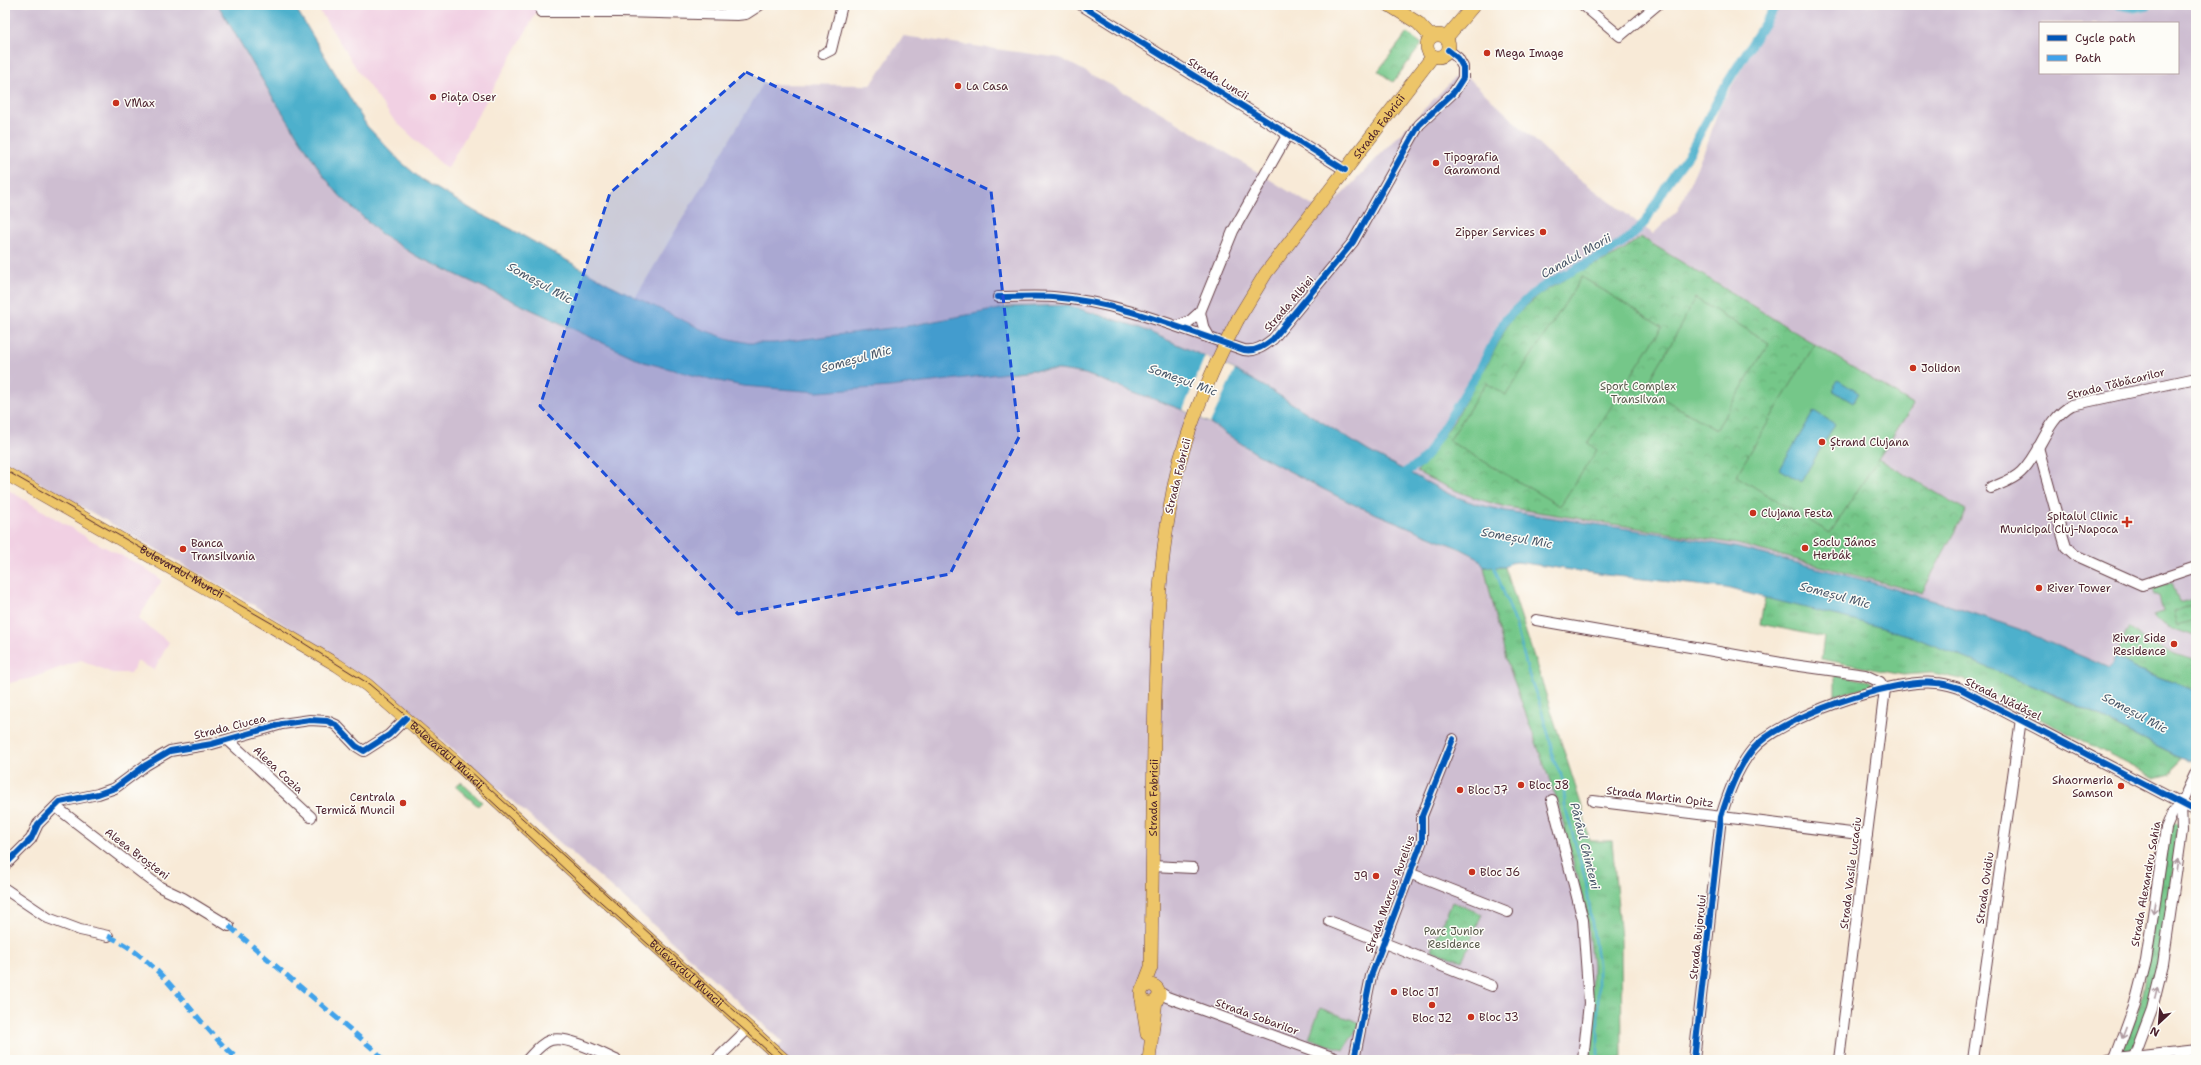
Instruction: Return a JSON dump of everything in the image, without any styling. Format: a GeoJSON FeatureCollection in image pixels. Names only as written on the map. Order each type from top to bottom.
{"type":"FeatureCollection","features":[{"type":"Feature","properties":{"kind":"main road"},"geometry":{"type":"LineString","coordinates":[[1389,5],[1418,23],[1431,37]]}},
{"type":"Feature","properties":{"kind":"main road"},"geometry":{"type":"LineString","coordinates":[[1447,44],[1441,35],[1431,37],[1427,48],[1433,56],[1442,56],[1447,44],[1474,5]]}},
{"type":"Feature","properties":{"kind":"main road","name":"Strada Fabricii"},"geometry":{"type":"LineString","coordinates":[[1149,1055],[1142,994],[1150,970],[1156,661],[1159,589],[1169,506],[1190,428],[1206,386],[1238,319],[1266,274],[1433,56]]}},
{"type":"Feature","properties":{"kind":"main road","name":"Bulevardul Muncii"},"geometry":{"type":"LineString","coordinates":[[5,473],[337,665],[367,685],[406,718],[586,883],[784,1060]]}},
{"type":"Feature","properties":{"kind":"main road","name":"Strada Fabricii"},"geometry":{"type":"LineString","coordinates":[[1149,1055],[1159,995],[1150,970]]}},
{"type":"Feature","properties":{"kind":"main road"},"geometry":{"type":"LineString","coordinates":[[1142,994],[1151,985],[1159,995]]}},
{"type":"Feature","properties":{"kind":"street"},"geometry":{"type":"LineString","coordinates":[[541,12],[737,10],[746,14],[760,5]]}},
{"type":"Feature","properties":{"kind":"street"},"geometry":{"type":"LineString","coordinates":[[823,54],[831,50],[842,5]]}},
{"type":"Feature","properties":{"kind":"street","name":"Strada Luncii"},"geometry":{"type":"LineString","coordinates":[[1081,5],[1345,170]]}},
{"type":"Feature","properties":{"kind":"street"},"geometry":{"type":"LineString","coordinates":[[1583,5],[1620,36],[1657,5]]}},
{"type":"Feature","properties":{"kind":"street","name":"Strada Albiei"},"geometry":{"type":"LineString","coordinates":[[998,297],[1053,297],[1071,300],[1133,313],[1250,350],[1264,346],[1273,339],[1335,266],[1353,242],[1419,125],[1444,102],[1460,84],[1463,67],[1447,44]]}},
{"type":"Feature","properties":{"kind":"street"},"geometry":{"type":"LineString","coordinates":[[1177,326],[1190,321],[1200,312],[1233,231],[1288,134]]}},
{"type":"Feature","properties":{"kind":"street"},"geometry":{"type":"LineString","coordinates":[[1200,312],[1203,326],[1210,338]]}},
{"type":"Feature","properties":{"kind":"street","name":"Strada Tăbăcarilor"},"geometry":{"type":"LineString","coordinates":[[1991,488],[2014,478],[2022,471],[2061,411],[2072,405],[2196,378]]}},
{"type":"Feature","properties":{"kind":"street"},"geometry":{"type":"LineString","coordinates":[[2038,447],[2066,547],[2075,554],[2142,585],[2196,567]]}},
{"type":"Feature","properties":{"kind":"street"},"geometry":{"type":"LineString","coordinates":[[1536,620],[1793,665],[1865,675],[1880,682],[1885,689]]}},
{"type":"Feature","properties":{"kind":"street","name":"Strada Nădășel"},"geometry":{"type":"LineString","coordinates":[[1721,817],[1730,789],[1742,764],[1754,748],[1770,733],[1819,709],[1885,689],[1935,682],[1959,688],[2196,811]]}},
{"type":"Feature","properties":{"kind":"street","name":"Strada Vasile Lucaciu"},"geometry":{"type":"LineString","coordinates":[[1839,1060],[1885,689]]}},
{"type":"Feature","properties":{"kind":"street","name":"Strada Ciucea"},"geometry":{"type":"LineString","coordinates":[[5,865],[31,839],[35,829],[42,819],[66,800],[98,794],[115,788],[146,765],[170,751],[228,740],[282,724],[318,720],[336,725],[356,746],[364,751],[389,735],[406,718]]}},
{"type":"Feature","properties":{"kind":"street","name":"Strada Ovidiu"},"geometry":{"type":"LineString","coordinates":[[1973,1060],[2021,719]]}},
{"type":"Feature","properties":{"kind":"street","name":"Strada Marcus Aurelius"},"geometry":{"type":"LineString","coordinates":[[1354,1060],[1371,976],[1422,841],[1422,816],[1453,739]]}},
{"type":"Feature","properties":{"kind":"street","name":"Aleea Cozia"},"geometry":{"type":"LineString","coordinates":[[228,740],[311,817]]}},
{"type":"Feature","properties":{"kind":"street","name":"Strada Alexandru Sahia"},"geometry":{"type":"LineString","coordinates":[[2111,1060],[2135,1004],[2146,961],[2166,828],[2172,814],[2181,804],[2196,772]]}},
{"type":"Feature","properties":{"kind":"street"},"geometry":{"type":"LineString","coordinates":[[1552,800],[1583,920],[1589,1003],[1583,1060]]}},
{"type":"Feature","properties":{"kind":"street","name":"Strada Martin Opitz"},"geometry":{"type":"LineString","coordinates":[[1593,801],[1868,835]]}},
{"type":"Feature","properties":{"kind":"street"},"geometry":{"type":"LineString","coordinates":[[2134,1057],[2152,1009],[2163,964],[2182,831],[2181,804]]}},
{"type":"Feature","properties":{"kind":"street","name":"Aleea Broșteni"},"geometry":{"type":"LineString","coordinates":[[56,807],[160,887],[183,898],[229,926]]}},
{"type":"Feature","properties":{"kind":"street","name":"Strada Bujorului"},"geometry":{"type":"LineString","coordinates":[[1694,1060],[1721,817]]}},
{"type":"Feature","properties":{"kind":"street"},"geometry":{"type":"LineString","coordinates":[[1152,866],[1193,868]]}},
{"type":"Feature","properties":{"kind":"street"},"geometry":{"type":"LineString","coordinates":[[1409,873],[1508,912]]}},
{"type":"Feature","properties":{"kind":"street"},"geometry":{"type":"LineString","coordinates":[[5,889],[48,918],[80,930],[108,936]]}},
{"type":"Feature","properties":{"kind":"street"},"geometry":{"type":"LineString","coordinates":[[1329,921],[1492,986]]}},
{"type":"Feature","properties":{"kind":"street","name":"Strada Sobarilor"},"geometry":{"type":"LineString","coordinates":[[1159,995],[1340,1060]]}},
{"type":"Feature","properties":{"kind":"street"},"geometry":{"type":"LineString","coordinates":[[716,1060],[749,1028]]}},
{"type":"Feature","properties":{"kind":"street"},"geometry":{"type":"LineString","coordinates":[[527,1060],[544,1043],[557,1039],[572,1042],[616,1060]]}},
{"type":"Feature","properties":{"kind":"street"},"geometry":{"type":"LineString","coordinates":[[2111,1060],[2196,1050]]}},
{"type":"Feature","properties":{"kind":"highlighted area"},"geometry":{"type":"Polygon","coordinates":[[[746,72],[991,191],[1019,437],[950,574],[738,614],[540,406],[610,193],[746,72]]]}},
{"type":"Feature","properties":{"kind":"shaded area"},"geometry":{"type":"Polygon","coordinates":[[[5,5],[218,5],[270,93],[323,175],[380,233],[416,256],[644,362],[704,378],[743,386],[818,392],[890,387],[1033,370],[1060,370],[1085,374],[1183,410],[1210,423],[1257,454],[1323,489],[1477,557],[1484,567],[1506,659],[1559,806],[1586,913],[1592,966],[1590,1060],[765,1060],[783,1042],[619,894],[402,705],[261,609],[5,463],[5,5]]]}},
{"type":"Feature","properties":{"kind":"shaded area","name":"Piața Oser"},"geometry":{"type":"Polygon","coordinates":[[[316,5],[541,5],[447,169],[394,120],[360,74],[316,5]]]}},
{"type":"Feature","properties":{"kind":"shaded area"},"geometry":{"type":"Polygon","coordinates":[[[1779,5],[2112,5],[2136,13],[2163,5],[2196,5],[2196,691],[2132,667],[2115,657],[2110,668],[2019,629],[1948,605],[1860,579],[1738,548],[1682,537],[1506,511],[1476,504],[1451,495],[1368,451],[1269,389],[1233,369],[1138,327],[1096,313],[1039,306],[1010,307],[862,333],[774,343],[749,343],[726,338],[701,329],[635,298],[763,84],[871,85],[903,36],[1060,58],[1152,107],[1324,213],[1461,71],[1560,164],[1653,234],[1678,210],[1708,142],[1719,108],[1779,5]]]}},
{"type":"Feature","properties":{"kind":"shaded area"},"geometry":{"type":"Polygon","coordinates":[[[5,488],[91,540],[142,566],[162,580],[138,619],[169,642],[154,670],[137,661],[131,673],[112,673],[81,660],[32,678],[5,684],[5,488]]]}},
{"type":"Feature","properties":{"kind":"green space"},"geometry":{"type":"Polygon","coordinates":[[[1407,33],[1422,44],[1393,82],[1378,71],[1407,33]]]}},
{"type":"Feature","properties":{"kind":"green space","name":"Sport Complex Transilvan"},"geometry":{"type":"Polygon","coordinates":[[[1641,237],[1913,405],[1878,459],[1966,510],[1922,593],[1737,544],[1507,507],[1461,492],[1417,472],[1454,421],[1478,378],[1486,367],[1510,320],[1540,294],[1576,273],[1616,255],[1641,237]]]}},
{"type":"Feature","properties":{"kind":"green space"},"geometry":{"type":"Polygon","coordinates":[[[1582,277],[1662,327],[1588,443],[1597,450],[1560,506],[1449,441],[1486,383],[1506,395],[1582,277]]]}},
{"type":"Feature","properties":{"kind":"green space"},"geometry":{"type":"Polygon","coordinates":[[[1695,298],[1769,343],[1716,430],[1645,388],[1671,344],[1695,298]]]}},
{"type":"Feature","properties":{"kind":"green space","name":"Ștrand Clujana"},"geometry":{"type":"Polygon","coordinates":[[[1815,344],[1913,405],[1830,533],[1736,476],[1815,344]]]}},
{"type":"Feature","properties":{"kind":"green space"},"geometry":{"type":"Polygon","coordinates":[[[1484,567],[1505,567],[1582,807],[1589,841],[1612,841],[1621,939],[1622,1057],[1590,1060],[1592,966],[1586,913],[1559,806],[1506,659],[1484,567]]]}},
{"type":"Feature","properties":{"kind":"green space"},"geometry":{"type":"Polygon","coordinates":[[[2172,582],[2179,603],[2196,598],[2196,637],[2168,627],[2155,619],[2154,615],[2163,612],[2159,595],[2154,595],[2152,589],[2172,582]]]}},
{"type":"Feature","properties":{"kind":"green space"},"geometry":{"type":"Polygon","coordinates":[[[1765,597],[1875,625],[1911,636],[1980,662],[2048,692],[2180,757],[2171,774],[2155,778],[1964,680],[1933,673],[1903,675],[1821,659],[1824,637],[1760,624],[1765,597]]]}},
{"type":"Feature","properties":{"kind":"green space"},"geometry":{"type":"Polygon","coordinates":[[[2192,605],[2196,620],[2177,625],[2173,612],[2192,605]]]}},
{"type":"Feature","properties":{"kind":"green space"},"geometry":{"type":"Polygon","coordinates":[[[2129,627],[2152,644],[2169,652],[2196,661],[2196,691],[2132,667],[2115,657],[2129,627]]]}},
{"type":"Feature","properties":{"kind":"green space"},"geometry":{"type":"Polygon","coordinates":[[[1835,675],[1870,681],[1874,686],[1835,695],[1835,675]]]}},
{"type":"Feature","properties":{"kind":"green space"},"geometry":{"type":"Polygon","coordinates":[[[461,782],[482,802],[478,806],[455,786],[461,782]]]}},
{"type":"Feature","properties":{"kind":"green space"},"geometry":{"type":"Polygon","coordinates":[[[2172,822],[2179,823],[2160,962],[2149,1009],[2132,1052],[2121,1053],[2140,1005],[2169,829],[2172,822]]]}},
{"type":"Feature","properties":{"kind":"green space","name":"Parc Junior Residence"},"geometry":{"type":"Polygon","coordinates":[[[1452,902],[1482,914],[1462,961],[1431,950],[1452,902]]]}},
{"type":"Feature","properties":{"kind":"green space"},"geometry":{"type":"Polygon","coordinates":[[[1320,1008],[1361,1023],[1343,1050],[1309,1038],[1320,1008]]]}},
{"type":"Feature","properties":{"kind":"water","name":"Someșul Mic"},"geometry":{"type":"Polygon","coordinates":[[[218,5],[294,5],[367,126],[401,162],[421,179],[476,212],[511,229],[609,284],[701,329],[726,338],[749,343],[774,343],[913,325],[1010,307],[1067,305],[1138,327],[1233,369],[1269,389],[1368,451],[1451,495],[1476,504],[1506,511],[1682,537],[1738,548],[1860,579],[1948,605],[2019,629],[2109,668],[2115,657],[2132,667],[2196,691],[2196,762],[2180,757],[2055,695],[1911,636],[1854,620],[1726,588],[1606,575],[1517,562],[1510,563],[1505,567],[1484,567],[1477,557],[1461,549],[1355,505],[1323,489],[1257,454],[1210,423],[1183,410],[1085,374],[1060,370],[1033,370],[890,387],[818,392],[743,386],[704,378],[644,362],[416,256],[380,233],[339,195],[323,175],[270,93],[218,5]]]}},
{"type":"Feature","properties":{"kind":"water"},"geometry":{"type":"Polygon","coordinates":[[[1838,380],[1859,393],[1853,403],[1832,390],[1838,380]]]}},
{"type":"Feature","properties":{"kind":"water"},"geometry":{"type":"Polygon","coordinates":[[[1814,411],[1835,424],[1801,482],[1780,469],[1814,411]]]}},
{"type":"Feature","properties":{"kind":"pier"},"geometry":{"type":"Polygon","coordinates":[[[1205,356],[1235,370],[1210,423],[1183,410],[1205,356]]]}},
{"type":"Feature","properties":{"kind":"waterway","name":"Canalul Morii"},"geometry":{"type":"LineString","coordinates":[[1397,477],[1420,463],[1426,456],[1481,367],[1505,320],[1530,296],[1547,284],[1611,251],[1634,234],[1645,222],[1669,181],[1689,154],[1724,88],[1776,5]]}},
{"type":"Feature","properties":{"kind":"waterway","name":"Canalul Morii"},"geometry":{"type":"LineString","coordinates":[[2119,5],[2136,8],[2148,5]]}},
{"type":"Feature","properties":{"kind":"waterway","name":"Pârâul Chinteni"},"geometry":{"type":"LineString","coordinates":[[1493,564],[1515,622],[1529,675],[1539,702],[1550,740],[1553,759],[1563,778],[1565,806],[1586,882],[1598,965],[1598,1060]]}},
{"type":"Feature","properties":{"kind":"tram line"},"geometry":{"type":"LineString","coordinates":[[5,470],[273,624],[369,684],[448,751],[789,1060]]}},
{"type":"Feature","properties":{"kind":"tram line"},"geometry":{"type":"LineString","coordinates":[[414,729],[583,886],[778,1060]]}},
{"type":"Feature","properties":{"kind":"marked path"},"geometry":{"type":"LineString","coordinates":[[229,926],[372,1048],[383,1060]]}},
{"type":"Feature","properties":{"kind":"marked path"},"geometry":{"type":"LineString","coordinates":[[108,936],[128,947],[146,960],[162,976],[207,1028],[239,1060]]}},
{"type":"Feature","properties":{"kind":"cycle path"},"geometry":{"type":"LineString","coordinates":[[1081,5],[1345,170]]}},
{"type":"Feature","properties":{"kind":"cycle path"},"geometry":{"type":"LineString","coordinates":[[998,297],[1053,297],[1102,304],[1174,325],[1244,350],[1252,350],[1263,346],[1273,339],[1353,242],[1419,125],[1454,92],[1463,78],[1463,67],[1458,58],[1448,50]]}},
{"type":"Feature","properties":{"kind":"cycle path"},"geometry":{"type":"LineString","coordinates":[[1694,1060],[1721,817],[1734,781],[1747,756],[1767,737],[1787,724],[1839,702],[1867,693],[1917,683],[1945,684],[1959,688],[2196,811]]}},
{"type":"Feature","properties":{"kind":"cycle path"},"geometry":{"type":"LineString","coordinates":[[5,865],[31,839],[38,824],[60,802],[98,794],[115,788],[146,765],[170,751],[212,744],[282,724],[310,720],[327,721],[336,725],[356,746],[364,751],[389,735],[406,718]]}},
{"type":"Feature","properties":{"kind":"cycle path"},"geometry":{"type":"LineString","coordinates":[[1354,1060],[1371,976],[1422,841],[1422,816],[1453,739]]}},
{"type":"Feature","properties":{"kind":"place","name":"Mega Image"},"geometry":{"type":"Point","coordinates":[1487,53]}},
{"type":"Feature","properties":{"kind":"place","name":"La Casa"},"geometry":{"type":"Point","coordinates":[958,86]}},
{"type":"Feature","properties":{"kind":"place","name":"Piața Oser"},"geometry":{"type":"Point","coordinates":[433,97]}},
{"type":"Feature","properties":{"kind":"place","name":"VMax"},"geometry":{"type":"Point","coordinates":[116,103]}},
{"type":"Feature","properties":{"kind":"place","name":"Tipografia Garamond"},"geometry":{"type":"Point","coordinates":[1436,163]}},
{"type":"Feature","properties":{"kind":"place","name":"Zipper Services"},"geometry":{"type":"Point","coordinates":[1543,232]}},
{"type":"Feature","properties":{"kind":"place","name":"Jolidon"},"geometry":{"type":"Point","coordinates":[1913,368]}},
{"type":"Feature","properties":{"kind":"place","name":"Ștrand Clujana"},"geometry":{"type":"Point","coordinates":[1822,442]}},
{"type":"Feature","properties":{"kind":"place","name":"Clujana Festa"},"geometry":{"type":"Point","coordinates":[1753,513]}},
{"type":"Feature","properties":{"kind":"place","name":"Spitalul Clinic Municipal Cluj-Napoca"},"geometry":{"type":"Point","coordinates":[2127,522]}},
{"type":"Feature","properties":{"kind":"place","name":"Soclu János Herbák"},"geometry":{"type":"Point","coordinates":[1805,548]}},
{"type":"Feature","properties":{"kind":"place","name":"Banca Transilvania"},"geometry":{"type":"Point","coordinates":[183,549]}},
{"type":"Feature","properties":{"kind":"place","name":"River Tower"},"geometry":{"type":"Point","coordinates":[2039,588]}},
{"type":"Feature","properties":{"kind":"place","name":"River Side Residence"},"geometry":{"type":"Point","coordinates":[2174,644]}},
{"type":"Feature","properties":{"kind":"place","name":"Bloc J8"},"geometry":{"type":"Point","coordinates":[1521,785]}},
{"type":"Feature","properties":{"kind":"place","name":"Shaormeria Samson"},"geometry":{"type":"Point","coordinates":[2121,786]}},
{"type":"Feature","properties":{"kind":"place","name":"Bloc J7"},"geometry":{"type":"Point","coordinates":[1460,790]}},
{"type":"Feature","properties":{"kind":"place","name":"Centrala Termică Muncii"},"geometry":{"type":"Point","coordinates":[403,803]}},
{"type":"Feature","properties":{"kind":"place","name":"Bloc J6"},"geometry":{"type":"Point","coordinates":[1472,872]}},
{"type":"Feature","properties":{"kind":"place","name":"J9"},"geometry":{"type":"Point","coordinates":[1376,876]}},
{"type":"Feature","properties":{"kind":"place","name":"Bloc J1"},"geometry":{"type":"Point","coordinates":[1394,992]}},
{"type":"Feature","properties":{"kind":"place","name":"Bloc J2"},"geometry":{"type":"Point","coordinates":[1432,1005]}},
{"type":"Feature","properties":{"kind":"place","name":"Bloc J3"},"geometry":{"type":"Point","coordinates":[1471,1017]}}]}
